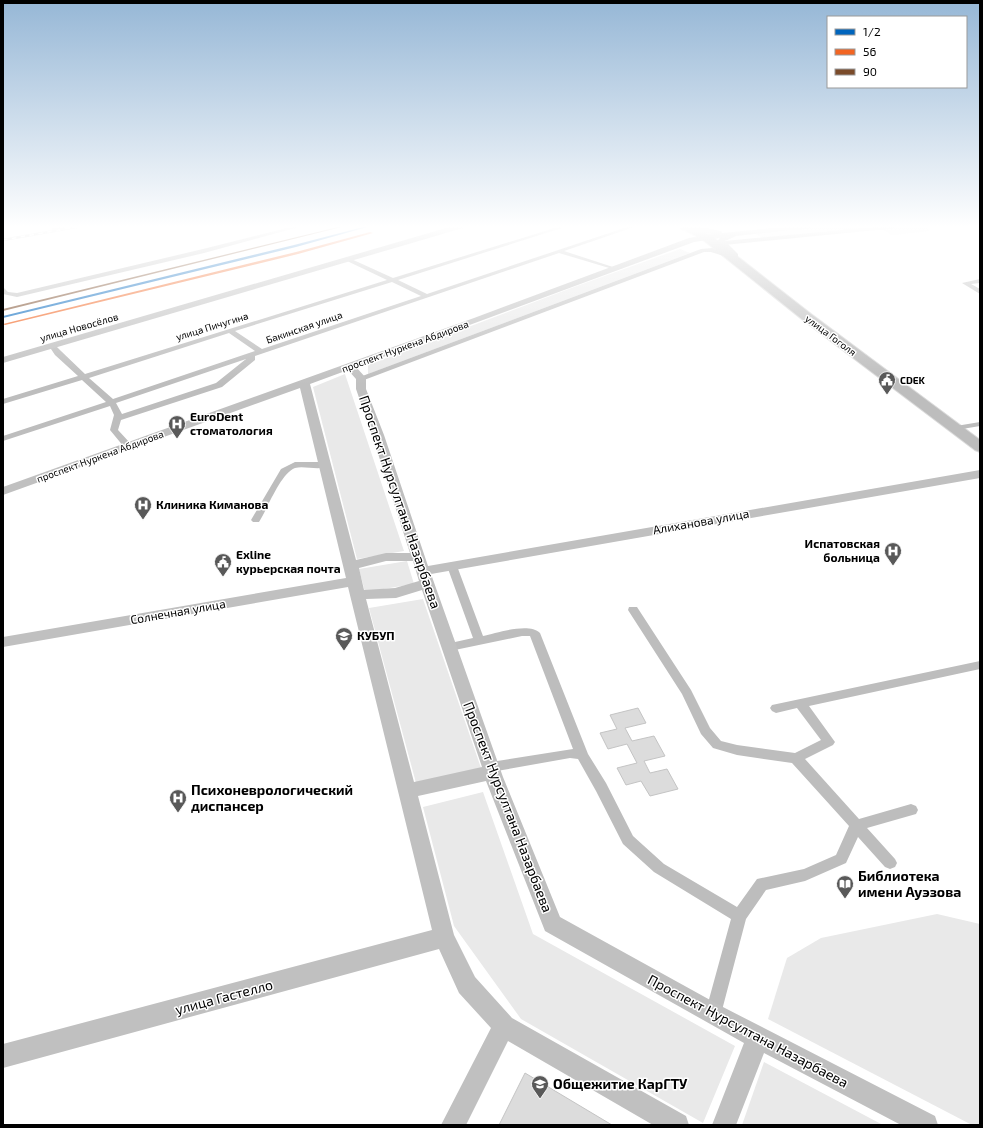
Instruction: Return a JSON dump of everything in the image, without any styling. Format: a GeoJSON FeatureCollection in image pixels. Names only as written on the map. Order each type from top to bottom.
{"type":"FeatureCollection","features":[{"type":"Feature","properties":{"kind":"highway","name":"улица Гоголя"},"geometry":{"type":"LineString","coordinates":[[757,279],[807,318],[980,446]]}},
{"type":"Feature","properties":{"kind":"main road","name":"улица Новосёлов"},"geometry":{"type":"LineString","coordinates":[[3,360],[281,279]]}},
{"type":"Feature","properties":{"kind":"main road","name":"проспект Нуркена Абдирова"},"geometry":{"type":"LineString","coordinates":[[3,491],[127,445],[304,383],[588,279]]}},
{"type":"Feature","properties":{"kind":"main road"},"geometry":{"type":"LineString","coordinates":[[350,366],[361,378]]}},
{"type":"Feature","properties":{"kind":"main road","name":"Проспект Нурсултана Назарбаева"},"geometry":{"type":"LineString","coordinates":[[361,378],[361,389],[492,770],[552,924],[713,1014],[926,1125]]}},
{"type":"Feature","properties":{"kind":"main road"},"geometry":{"type":"LineString","coordinates":[[304,383],[444,937],[467,985],[504,1026],[677,1125]]}},
{"type":"Feature","properties":{"kind":"main road","name":"Алиханова улица"},"geometry":{"type":"LineString","coordinates":[[423,570],[980,474]]}},
{"type":"Feature","properties":{"kind":"main road"},"geometry":{"type":"LineString","coordinates":[[351,566],[386,557],[423,570]]}},
{"type":"Feature","properties":{"kind":"main road","name":"Солнечная улица"},"geometry":{"type":"LineString","coordinates":[[3,642],[356,588],[396,593],[423,570]]}},
{"type":"Feature","properties":{"kind":"main road"},"geometry":{"type":"LineString","coordinates":[[406,791],[492,770]]}},
{"type":"Feature","properties":{"kind":"main road","name":"улица Гастелло"},"geometry":{"type":"LineString","coordinates":[[3,1056],[444,937]]}},
{"type":"Feature","properties":{"kind":"main road"},"geometry":{"type":"LineString","coordinates":[[453,1125],[504,1026]]}},
{"type":"Feature","properties":{"kind":"main road"},"geometry":{"type":"LineString","coordinates":[[724,1125],[758,1037]]}},
{"type":"Feature","properties":{"kind":"street"},"geometry":{"type":"LineString","coordinates":[[3,289],[6,294],[17,295],[87,279]]}},
{"type":"Feature","properties":{"kind":"street"},"geometry":{"type":"LineString","coordinates":[[393,279],[425,295]]}},
{"type":"Feature","properties":{"kind":"street","name":"улица Пичугина"},"geometry":{"type":"LineString","coordinates":[[3,402],[393,279]]}},
{"type":"Feature","properties":{"kind":"street","name":"Бакинская улица"},"geometry":{"type":"LineString","coordinates":[[3,439],[260,353],[474,279]]}},
{"type":"Feature","properties":{"kind":"street","name":"проспект Нуркена Абдирова"},"geometry":{"type":"LineString","coordinates":[[361,378],[626,279]]}},
{"type":"Feature","properties":{"kind":"street"},"geometry":{"type":"LineString","coordinates":[[980,281],[965,283],[980,292]]}},
{"type":"Feature","properties":{"kind":"street"},"geometry":{"type":"LineString","coordinates":[[119,418],[219,385],[260,353],[230,331]]}},
{"type":"Feature","properties":{"kind":"street"},"geometry":{"type":"LineString","coordinates":[[53,346],[58,353],[119,411],[119,418],[115,424],[114,430],[127,445]]}},
{"type":"Feature","properties":{"kind":"street"},"geometry":{"type":"LineString","coordinates":[[956,428],[980,424]]}},
{"type":"Feature","properties":{"kind":"street"},"geometry":{"type":"LineString","coordinates":[[256,520],[284,471],[295,465],[324,465]]}},
{"type":"Feature","properties":{"kind":"street"},"geometry":{"type":"LineString","coordinates":[[452,566],[479,641]]}},
{"type":"Feature","properties":{"kind":"street"},"geometry":{"type":"LineString","coordinates":[[633,610],[687,693],[706,731],[717,745],[737,750],[796,758],[829,742],[800,703]]}},
{"type":"Feature","properties":{"kind":"street"},"geometry":{"type":"LineString","coordinates":[[450,647],[522,632],[533,633],[536,636],[582,755],[602,787],[628,840],[659,868],[739,916]]}},
{"type":"Feature","properties":{"kind":"street"},"geometry":{"type":"LineString","coordinates":[[776,708],[980,665]]}},
{"type":"Feature","properties":{"kind":"street"},"geometry":{"type":"LineString","coordinates":[[492,770],[570,753],[582,755]]}},
{"type":"Feature","properties":{"kind":"street"},"geometry":{"type":"LineString","coordinates":[[796,758],[890,863]]}},
{"type":"Feature","properties":{"kind":"street"},"geometry":{"type":"LineString","coordinates":[[856,825],[911,810]]}},
{"type":"Feature","properties":{"kind":"street"},"geometry":{"type":"LineString","coordinates":[[713,1014],[715,1000],[739,916],[762,884],[805,875],[841,859],[856,825]]}},
{"type":"Feature","properties":{"kind":"shaded area"},"geometry":{"type":"Polygon","coordinates":[[[597,279],[622,279],[368,374],[368,365],[597,279]]]}},
{"type":"Feature","properties":{"kind":"shaded area"},"geometry":{"type":"Polygon","coordinates":[[[345,374],[404,551],[357,559],[313,387],[345,374]]]}},
{"type":"Feature","properties":{"kind":"shaded area"},"geometry":{"type":"Polygon","coordinates":[[[407,561],[414,584],[365,592],[359,569],[407,561]]]}},
{"type":"Feature","properties":{"kind":"shaded area"},"geometry":{"type":"Polygon","coordinates":[[[423,599],[481,768],[416,783],[369,608],[423,599]]]}},
{"type":"Feature","properties":{"kind":"shaded area"},"geometry":{"type":"Polygon","coordinates":[[[483,792],[533,934],[735,1046],[703,1123],[521,1019],[454,926],[423,807],[483,792]]]}},
{"type":"Feature","properties":{"kind":"shaded area"},"geometry":{"type":"Polygon","coordinates":[[[937,914],[980,924],[980,1125],[972,1125],[768,1019],[787,958],[821,938],[937,914]]]}},
{"type":"Feature","properties":{"kind":"shaded area"},"geometry":{"type":"Polygon","coordinates":[[[764,1062],[883,1125],[742,1125],[764,1062]]]}},
{"type":"Feature","properties":{"kind":"building"},"geometry":{"type":"Polygon","coordinates":[[[638,708],[646,723],[625,728],[632,741],[654,736],[665,756],[644,761],[650,773],[667,769],[678,789],[650,796],[641,781],[626,785],[617,768],[637,763],[627,744],[608,749],[600,733],[617,729],[610,715],[638,708]]]}},
{"type":"Feature","properties":{"kind":"building","name":"Общежитие КарГТУ"},"geometry":{"type":"Polygon","coordinates":[[[525,1073],[612,1125],[499,1125],[525,1073]]]}},
{"type":"Feature","properties":{"kind":"transit line","name":"90"},"geometry":{"type":"LineString","coordinates":[[3,310],[130,279]]}},
{"type":"Feature","properties":{"kind":"transit line","name":"1/2"},"geometry":{"type":"LineString","coordinates":[[3,317],[161,279]]}},
{"type":"Feature","properties":{"kind":"transit line","name":"56"},"geometry":{"type":"LineString","coordinates":[[5,324],[192,279]]}},
{"type":"Feature","properties":{"kind":"place","name":"CDEK"},"geometry":{"type":"Point","coordinates":[887,395]}},
{"type":"Feature","properties":{"kind":"place","name":"EuroDent стоматология"},"geometry":{"type":"Point","coordinates":[177,439]}},
{"type":"Feature","properties":{"kind":"place","name":"Клиника Киманова"},"geometry":{"type":"Point","coordinates":[143,520]}},
{"type":"Feature","properties":{"kind":"place","name":"Испатовская больница"},"geometry":{"type":"Point","coordinates":[893,566]}},
{"type":"Feature","properties":{"kind":"place","name":"Exline курьерская почта"},"geometry":{"type":"Point","coordinates":[223,577]}},
{"type":"Feature","properties":{"kind":"place","name":"КУБУП"},"geometry":{"type":"Point","coordinates":[344,651]}},
{"type":"Feature","properties":{"kind":"place","name":"Психоневрологический диспансер"},"geometry":{"type":"Point","coordinates":[178,813]}},
{"type":"Feature","properties":{"kind":"place","name":"Библиотека имени Ауэзова"},"geometry":{"type":"Point","coordinates":[845,899]}},
{"type":"Feature","properties":{"kind":"place","name":"Общежитие КарГТУ"},"geometry":{"type":"Point","coordinates":[540,1099]}}]}
